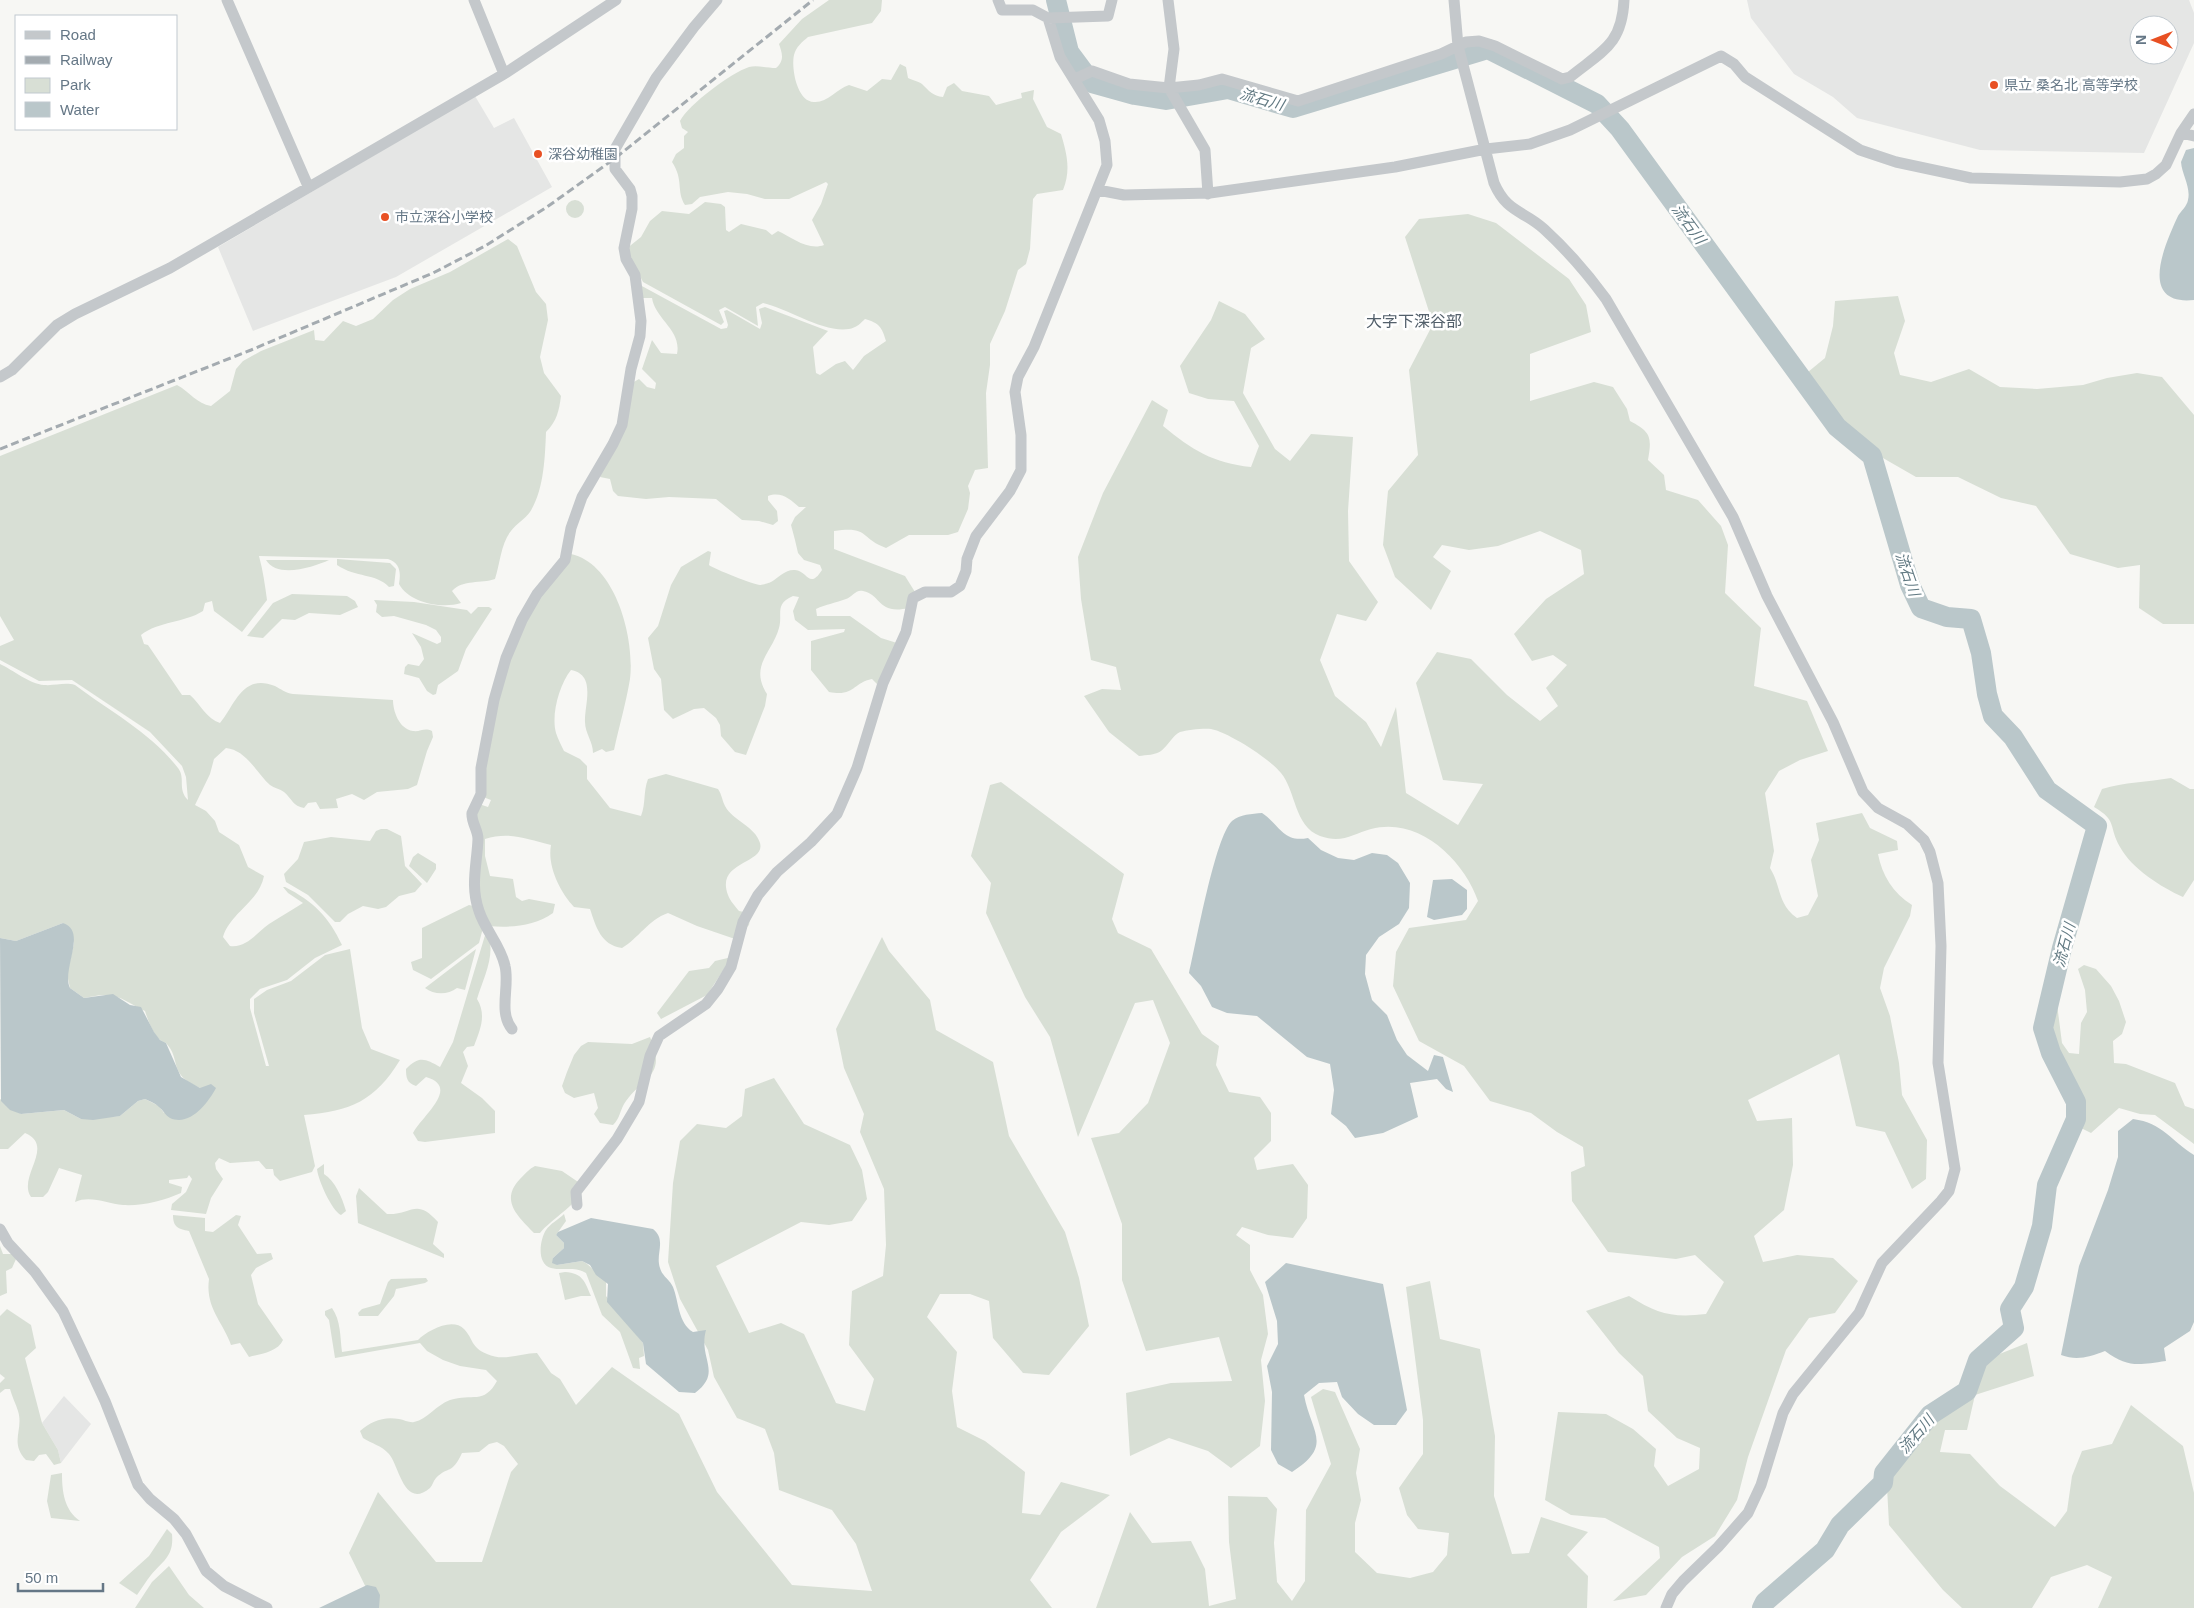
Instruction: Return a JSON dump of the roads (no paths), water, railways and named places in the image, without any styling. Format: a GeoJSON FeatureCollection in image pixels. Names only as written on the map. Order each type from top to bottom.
{"type":"FeatureCollection","features":[{"type":"Feature","properties":{"kind":"street"},"geometry":{"type":"LineString","coordinates":[[227,0],[308,186]]}},
{"type":"Feature","properties":{"kind":"street"},"geometry":{"type":"LineString","coordinates":[[474,0],[504,74]]}},
{"type":"Feature","properties":{"kind":"street"},"geometry":{"type":"LineString","coordinates":[[0,377],[12,370],[58,325],[75,314],[170,268],[308,186],[504,74],[616,0]]}},
{"type":"Feature","properties":{"kind":"street"},"geometry":{"type":"LineString","coordinates":[[512,1029],[506,1022],[507,980],[505,965],[501,953],[479,912],[473,878],[478,838],[472,813],[481,794],[481,768],[494,700],[506,658],[522,620],[538,594],[564,560],[571,528],[582,497],[622,425],[631,369],[640,336],[641,322],[635,275],[624,248],[632,209],[632,196],[630,189],[614,169],[615,149],[656,78],[717,0]]}},
{"type":"Feature","properties":{"kind":"street"},"geometry":{"type":"LineString","coordinates":[[998,0],[1002,10],[1033,10],[1048,18],[1108,16],[1112,0]]}},
{"type":"Feature","properties":{"kind":"street"},"geometry":{"type":"LineString","coordinates":[[1168,0],[1174,49],[1169,88],[1205,150],[1208,194]]}},
{"type":"Feature","properties":{"kind":"street"},"geometry":{"type":"LineString","coordinates":[[1454,0],[1458,46],[1494,183],[1507,205],[1548,233],[1584,270],[1606,299],[1733,517],[1767,596],[1833,722],[1863,792],[1871,803],[1907,824],[1924,840],[1936,868],[1941,963],[1937,1051],[1955,1157],[1954,1180],[1950,1191],[1882,1263],[1859,1313],[1793,1394],[1781,1419],[1761,1485],[1748,1513],[1718,1547],[1683,1581],[1672,1594],[1666,1608]]}},
{"type":"Feature","properties":{"kind":"street"},"geometry":{"type":"LineString","coordinates":[[1075,79],[1092,72],[1129,84],[1169,88],[1199,86],[1222,79],[1298,101],[1441,54],[1466,42],[1479,41],[1495,46],[1562,79],[1570,77],[1615,40],[1623,20],[1624,0]]}},
{"type":"Feature","properties":{"kind":"street"},"geometry":{"type":"LineString","coordinates":[[577,1204],[576,1192],[617,1139],[638,1102],[650,1056],[659,1036],[706,1004],[718,989],[731,966],[743,922],[758,895],[777,872],[811,842],[837,814],[857,768],[882,683],[906,632],[913,598],[924,592],[951,592],[960,586],[976,536],[1010,491],[1021,470],[1021,434],[1015,392],[1018,377],[1034,347],[1107,165],[1105,141],[1099,120],[1060,57],[1048,18]]}},
{"type":"Feature","properties":{"kind":"street"},"geometry":{"type":"LineString","coordinates":[[1098,190],[1124,195],[1208,194],[1396,168],[1486,149],[1530,144],[1570,130],[1721,56],[1734,64],[1745,77],[1860,150],[1896,162],[1971,178],[2136,181],[2156,174],[2166,164],[2180,133],[2194,114]]}},
{"type":"Feature","properties":{"kind":"street"},"geometry":{"type":"LineString","coordinates":[[2180,133],[2194,136]]}},
{"type":"Feature","properties":{"kind":"street"},"geometry":{"type":"LineString","coordinates":[[0,1230],[63,1311],[105,1401],[138,1484],[150,1500],[174,1519],[186,1534],[206,1571],[224,1586],[267,1608]]}},
{"type":"Feature","properties":{"kind":"water"},"geometry":{"type":"Polygon","coordinates":[[[2194,148],[2194,300],[2176,299],[2166,293],[2160,283],[2160,271],[2162,256],[2167,242],[2189,195],[2181,162],[2186,150],[2194,148]]]}},
{"type":"Feature","properties":{"kind":"water"},"geometry":{"type":"Polygon","coordinates":[[[1262,813],[1287,835],[1300,839],[1308,838],[1321,850],[1338,858],[1354,860],[1372,853],[1387,855],[1398,863],[1410,883],[1409,908],[1399,924],[1379,937],[1366,955],[1365,974],[1372,1000],[1387,1015],[1397,1040],[1407,1055],[1428,1071],[1434,1055],[1443,1057],[1453,1092],[1446,1089],[1437,1079],[1410,1083],[1418,1117],[1383,1133],[1355,1138],[1346,1126],[1331,1114],[1334,1090],[1330,1064],[1307,1057],[1257,1016],[1227,1013],[1212,1007],[1201,986],[1189,973],[1213,868],[1226,831],[1232,821],[1239,817],[1262,813]]]}},
{"type":"Feature","properties":{"kind":"water"},"geometry":{"type":"Polygon","coordinates":[[[1452,879],[1467,890],[1467,909],[1462,915],[1434,920],[1427,917],[1433,880],[1452,879]]]}},
{"type":"Feature","properties":{"kind":"water"},"geometry":{"type":"Polygon","coordinates":[[[63,923],[70,927],[74,942],[68,980],[70,988],[84,998],[113,994],[130,1005],[141,1007],[154,1032],[160,1040],[166,1043],[181,1077],[200,1088],[211,1084],[216,1088],[198,1112],[184,1119],[177,1120],[170,1118],[154,1103],[145,1099],[138,1101],[120,1116],[93,1120],[81,1119],[64,1110],[21,1114],[10,1110],[1,1101],[0,938],[16,941],[63,923]]]}},
{"type":"Feature","properties":{"kind":"water"},"geometry":{"type":"Polygon","coordinates":[[[2133,1119],[2159,1128],[2194,1155],[2194,1322],[2190,1331],[2164,1348],[2166,1361],[2148,1364],[2127,1363],[2105,1351],[2083,1358],[2067,1357],[2061,1355],[2079,1266],[2108,1190],[2118,1157],[2118,1131],[2133,1119]]]}},
{"type":"Feature","properties":{"kind":"water"},"geometry":{"type":"Polygon","coordinates":[[[591,1218],[653,1229],[657,1233],[660,1242],[660,1268],[673,1287],[684,1323],[693,1332],[706,1330],[704,1340],[709,1371],[703,1385],[695,1393],[679,1392],[646,1364],[643,1343],[607,1302],[608,1284],[596,1275],[590,1265],[582,1261],[557,1265],[552,1263],[553,1258],[564,1248],[564,1243],[556,1235],[558,1232],[591,1218]]]}},
{"type":"Feature","properties":{"kind":"water"},"geometry":{"type":"Polygon","coordinates":[[[1286,1263],[1383,1284],[1407,1410],[1396,1425],[1374,1425],[1358,1414],[1342,1397],[1337,1382],[1319,1383],[1304,1395],[1314,1429],[1316,1446],[1313,1454],[1292,1472],[1278,1464],[1271,1450],[1272,1392],[1267,1366],[1278,1344],[1277,1321],[1265,1282],[1286,1263]]]}},
{"type":"Feature","properties":{"kind":"water"},"geometry":{"type":"Polygon","coordinates":[[[367,1585],[376,1587],[380,1595],[379,1608],[319,1608],[367,1585]]]}},
{"type":"Feature","properties":{"kind":"waterway","name":"流石川"},"geometry":{"type":"LineString","coordinates":[[1056,0],[1069,52],[1092,83],[1135,95],[1166,100],[1228,89],[1293,108],[1488,49],[1597,104],[1620,129],[1837,427],[1872,456],[1910,585],[1921,608],[1947,617],[1971,619],[1981,653],[1987,694],[1993,716],[2013,737],[2047,790],[2097,826],[2062,948],[2043,1028],[2051,1053],[2076,1102],[2076,1119],[2047,1185],[2042,1226],[2024,1287],[2010,1309],[2014,1328],[1978,1360],[1967,1391],[1930,1415],[1884,1473],[1883,1483],[1840,1525],[1825,1550],[1765,1602],[1762,1608]]}},
{"type":"Feature","properties":{"kind":"railway"},"geometry":{"type":"LineString","coordinates":[[0,449],[251,350],[433,273],[485,246],[547,207],[614,159],[813,0]]}},
{"type":"Feature","properties":{"kind":"place","name":"県立 桑名北 高等学校"},"geometry":{"type":"Point","coordinates":[1994,85]}},
{"type":"Feature","properties":{"kind":"place","name":"深谷幼稚園"},"geometry":{"type":"Point","coordinates":[538,154]}},
{"type":"Feature","properties":{"kind":"place","name":"市立深谷小学校"},"geometry":{"type":"Point","coordinates":[385,217]}},
{"type":"Feature","properties":{"kind":"district","name":"大字下深谷部"},"geometry":{"type":"Point","coordinates":[1414,321]}}]}
